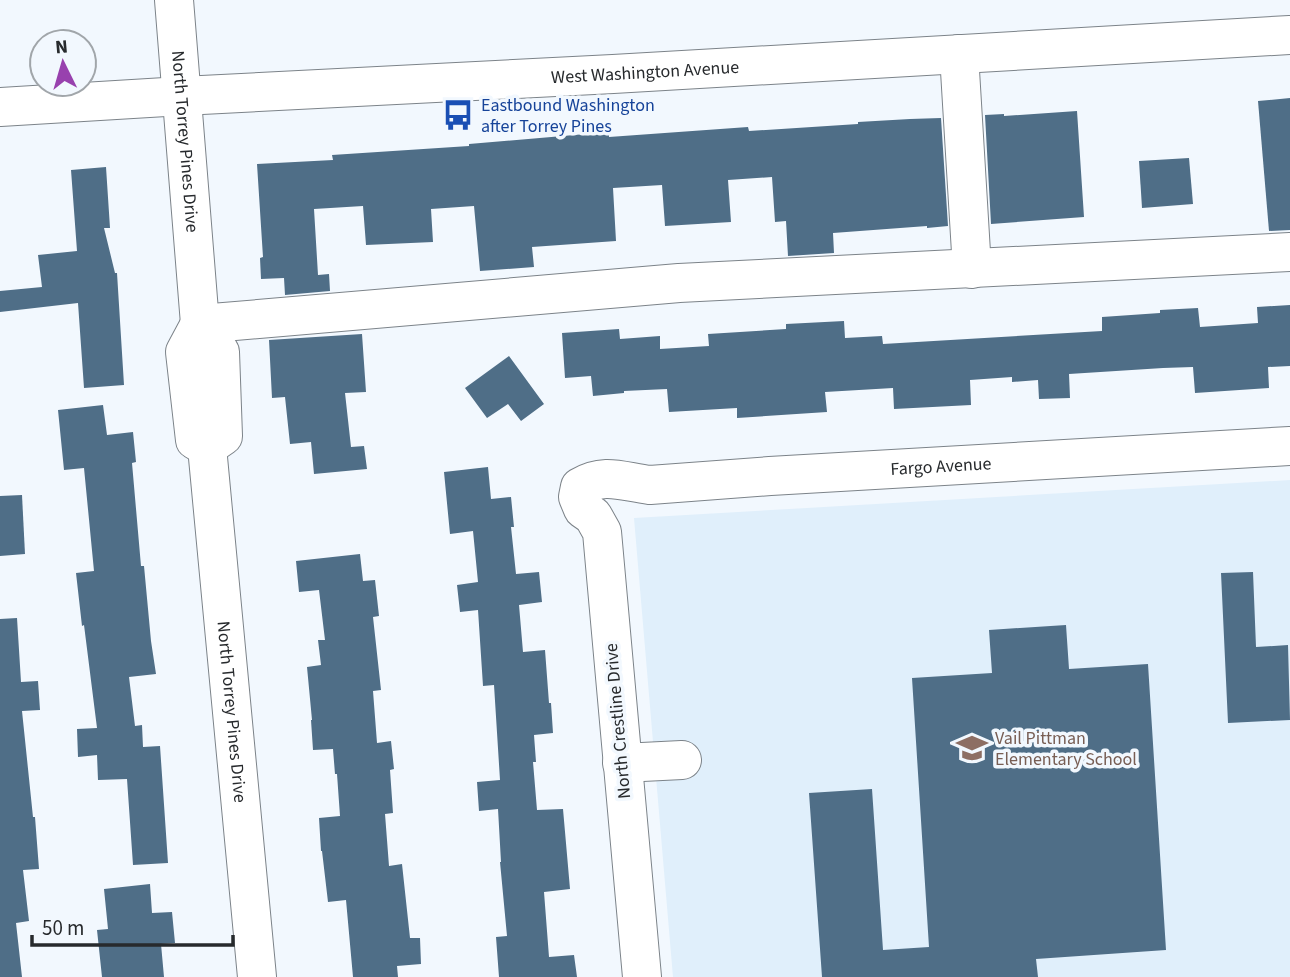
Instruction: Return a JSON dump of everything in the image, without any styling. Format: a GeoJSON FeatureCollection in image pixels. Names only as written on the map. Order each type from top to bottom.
{"type":"FeatureCollection","features":[{"type":"Feature","properties":{"kind":"main road","name":"North Torrey Pines Drive"},"geometry":{"type":"LineString","coordinates":[[174,0],[200,324],[185,352],[195,440],[207,447],[257,977]]}},
{"type":"Feature","properties":{"kind":"main road","name":"West Washington Avenue"},"geometry":{"type":"LineString","coordinates":[[0,107],[1290,36]]}},
{"type":"Feature","properties":{"kind":"main road"},"geometry":{"type":"LineString","coordinates":[[959,54],[972,269]]}},
{"type":"Feature","properties":{"kind":"main road"},"geometry":{"type":"LineString","coordinates":[[200,324],[678,284],[1290,252]]}},
{"type":"Feature","properties":{"kind":"main road","name":"Fargo Avenue"},"geometry":{"type":"LineString","coordinates":[[592,480],[617,478],[650,485],[1290,446]]}},
{"type":"Feature","properties":{"kind":"main road","name":"North Crestline Drive"},"geometry":{"type":"LineString","coordinates":[[592,480],[580,487],[578,497],[583,509],[593,516],[601,532],[642,977]]}},
{"type":"Feature","properties":{"kind":"main road"},"geometry":{"type":"LineString","coordinates":[[622,764],[682,760]]}},
{"type":"Feature","properties":{"kind":"shaded area","name":"Vail Pittman Elementary School"},"geometry":{"type":"Polygon","coordinates":[[[1290,480],[1290,977],[673,977],[634,518],[1290,480]]]}},
{"type":"Feature","properties":{"kind":"building"},"geometry":{"type":"Polygon","coordinates":[[[1290,98],[1290,230],[1269,231],[1258,101],[1290,98]]]}},
{"type":"Feature","properties":{"kind":"building"},"geometry":{"type":"Polygon","coordinates":[[[1077,111],[1084,217],[991,224],[985,115],[1077,111]]]}},
{"type":"Feature","properties":{"kind":"building"},"geometry":{"type":"Polygon","coordinates":[[[941,118],[948,226],[833,233],[834,253],[788,256],[786,221],[775,222],[772,177],[728,180],[731,222],[665,226],[662,185],[613,188],[616,241],[532,247],[534,267],[480,271],[474,206],[431,209],[433,242],[366,245],[363,206],[314,209],[318,275],[329,274],[330,291],[285,295],[284,278],[261,279],[260,258],[263,257],[257,164],[333,160],[332,155],[469,146],[609,132],[609,137],[941,118]]]}},
{"type":"Feature","properties":{"kind":"building"},"geometry":{"type":"Polygon","coordinates":[[[1189,158],[1193,204],[1142,208],[1139,161],[1189,158]]]}},
{"type":"Feature","properties":{"kind":"building"},"geometry":{"type":"Polygon","coordinates":[[[106,167],[110,228],[104,228],[117,273],[124,385],[84,388],[78,303],[0,312],[0,291],[42,287],[38,255],[77,251],[71,170],[106,167]]]}},
{"type":"Feature","properties":{"kind":"building"},"geometry":{"type":"Polygon","coordinates":[[[1290,305],[1290,366],[1268,367],[1269,388],[1195,393],[1193,367],[1163,368],[1069,374],[1070,398],[1039,399],[1038,380],[1012,382],[1012,377],[970,380],[971,405],[894,409],[893,388],[825,392],[827,412],[737,418],[737,408],[669,412],[667,389],[593,396],[591,376],[565,378],[562,333],[619,329],[620,339],[660,336],[660,349],[709,346],[708,334],[786,329],[786,324],[844,321],[845,338],[882,336],[883,344],[1102,331],[1102,317],[1160,313],[1160,310],[1198,308],[1200,327],[1258,323],[1257,307],[1290,305]]]}},
{"type":"Feature","properties":{"kind":"building"},"geometry":{"type":"Polygon","coordinates":[[[362,334],[366,392],[345,393],[351,447],[364,446],[367,469],[314,474],[311,442],[290,444],[285,397],[272,398],[269,340],[362,334]]]}},
{"type":"Feature","properties":{"kind":"building"},"geometry":{"type":"Polygon","coordinates":[[[509,356],[544,404],[521,421],[508,404],[487,418],[465,388],[509,356]]]}},
{"type":"Feature","properties":{"kind":"building"},"geometry":{"type":"Polygon","coordinates":[[[103,405],[107,435],[133,432],[136,462],[132,463],[141,566],[144,566],[156,674],[129,677],[135,726],[142,725],[143,747],[160,746],[168,863],[133,865],[127,779],[98,780],[97,755],[78,757],[77,729],[97,728],[76,573],[94,571],[84,468],[64,470],[58,410],[103,405]]]}},
{"type":"Feature","properties":{"kind":"building"},"geometry":{"type":"Polygon","coordinates":[[[488,467],[491,499],[511,497],[516,574],[539,572],[542,602],[519,605],[523,652],[545,650],[551,703],[553,733],[534,735],[537,810],[563,809],[570,889],[544,892],[549,957],[574,955],[577,977],[499,977],[496,937],[507,936],[498,809],[479,811],[477,782],[500,780],[494,685],[483,686],[478,610],[460,612],[457,585],[478,582],[473,531],[450,534],[444,472],[488,467]]]}},
{"type":"Feature","properties":{"kind":"building"},"geometry":{"type":"Polygon","coordinates":[[[22,495],[25,554],[0,556],[0,496],[22,495]]]}},
{"type":"Feature","properties":{"kind":"building"},"geometry":{"type":"Polygon","coordinates":[[[360,554],[363,581],[375,580],[379,616],[373,617],[381,690],[373,691],[377,743],[391,741],[394,769],[390,770],[393,813],[385,814],[389,866],[402,864],[410,938],[420,938],[421,964],[397,966],[398,977],[353,977],[346,900],[328,902],[321,851],[319,818],[340,816],[337,774],[333,749],[313,750],[307,667],[321,665],[318,640],[325,640],[319,590],[299,592],[296,561],[360,554]]]}},
{"type":"Feature","properties":{"kind":"building"},"geometry":{"type":"Polygon","coordinates":[[[1253,572],[1256,647],[1288,645],[1290,720],[1228,723],[1221,573],[1253,572]]]}},
{"type":"Feature","properties":{"kind":"building"},"geometry":{"type":"Polygon","coordinates":[[[17,618],[21,682],[38,681],[40,710],[22,711],[39,869],[23,870],[29,921],[16,923],[22,977],[0,977],[0,619],[17,618]]]}},
{"type":"Feature","properties":{"kind":"building"},"geometry":{"type":"Polygon","coordinates":[[[1066,625],[1069,669],[1148,664],[1166,950],[1036,959],[1038,977],[822,977],[809,793],[872,789],[883,950],[929,947],[912,678],[992,673],[989,630],[1066,625]]]}},
{"type":"Feature","properties":{"kind":"building"},"geometry":{"type":"Polygon","coordinates":[[[150,884],[152,913],[172,912],[175,943],[161,944],[164,977],[102,977],[97,930],[108,929],[104,889],[150,884]]]}},
{"type":"Feature","properties":{"kind":"place","name":"Eastbound Washington after Torrey Pines"},"geometry":{"type":"Point","coordinates":[458,115]}},
{"type":"Feature","properties":{"kind":"place","name":"Vail Pittman Elementary School"},"geometry":{"type":"Point","coordinates":[972,748]}}]}
